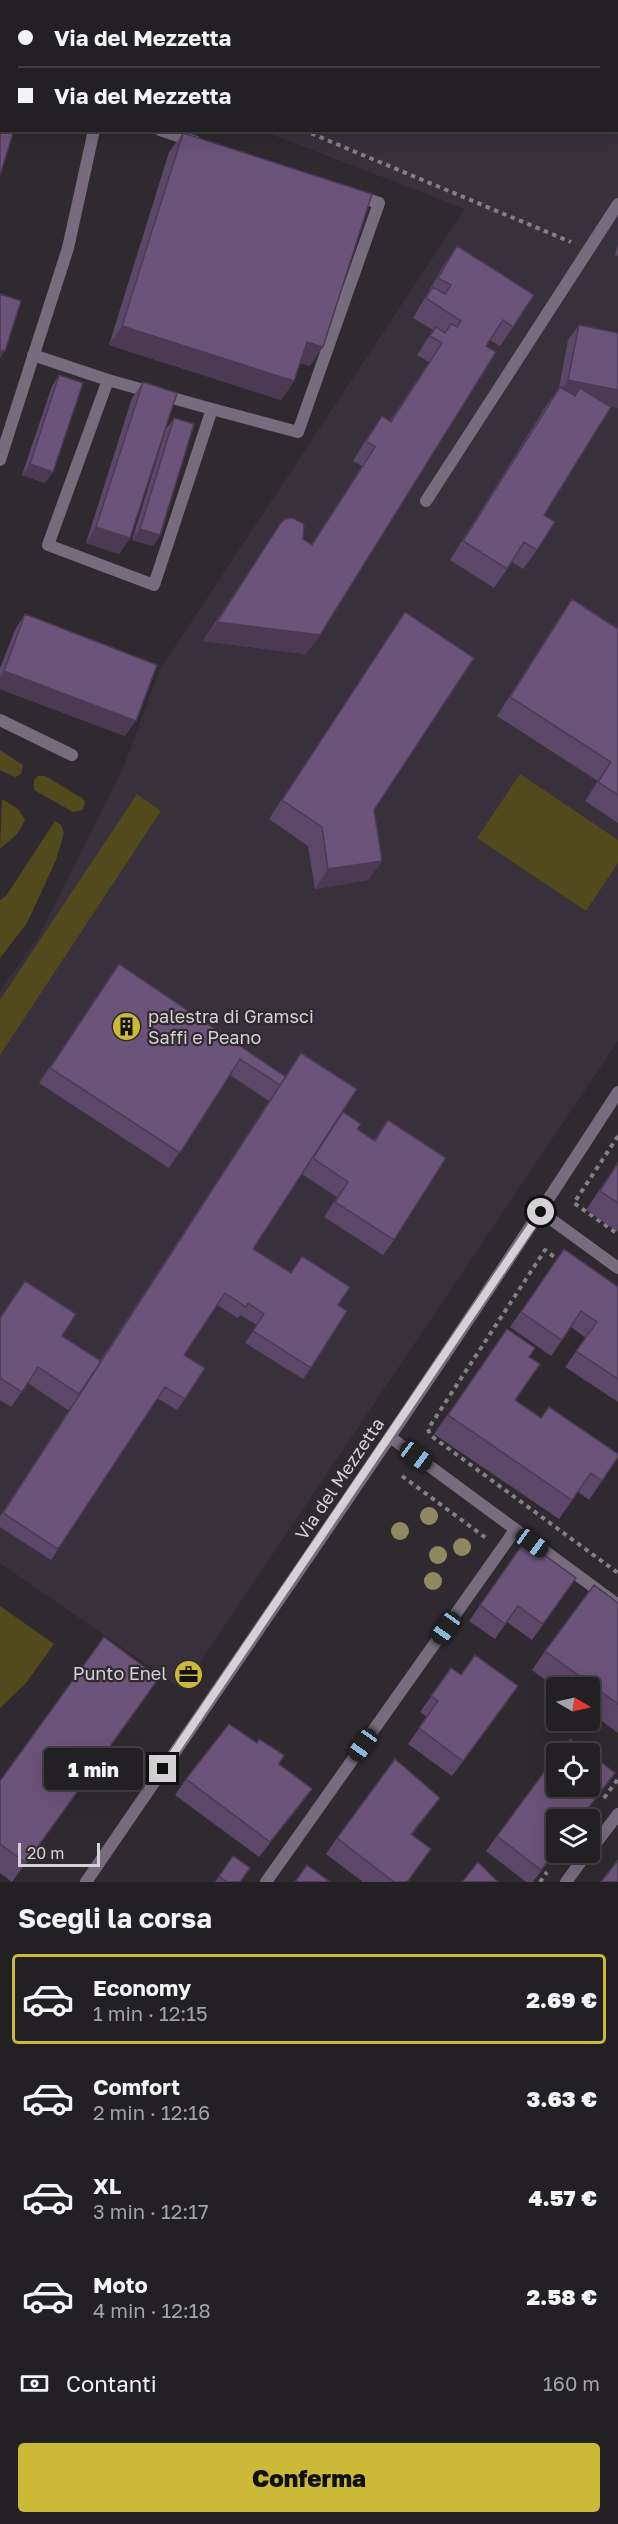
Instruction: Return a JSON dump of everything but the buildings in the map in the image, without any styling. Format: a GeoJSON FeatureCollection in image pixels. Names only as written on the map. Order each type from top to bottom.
{"type":"FeatureCollection","features":[{"type":"Feature","properties":{"kind":"street"},"geometry":{"type":"LineString","coordinates":[[0,460],[68,248],[94,132]]}},
{"type":"Feature","properties":{"kind":"street"},"geometry":{"type":"LineString","coordinates":[[166,132],[204,145]]}},
{"type":"Feature","properties":{"kind":"street"},"geometry":{"type":"LineString","coordinates":[[33,355],[108,380],[298,432],[379,203],[346,192]]}},
{"type":"Feature","properties":{"kind":"street"},"geometry":{"type":"LineString","coordinates":[[426,501],[618,204]]}},
{"type":"Feature","properties":{"kind":"street"},"geometry":{"type":"LineString","coordinates":[[108,380],[48,544],[154,585],[212,409]]}},
{"type":"Feature","properties":{"kind":"street"},"geometry":{"type":"LineString","coordinates":[[0,720],[72,755]]}},
{"type":"Feature","properties":{"kind":"street","name":"Via del Mezzetta"},"geometry":{"type":"LineString","coordinates":[[86,1882],[390,1437],[541,1212],[618,1092]]}},
{"type":"Feature","properties":{"kind":"street"},"geometry":{"type":"LineString","coordinates":[[541,1212],[618,1268]]}},
{"type":"Feature","properties":{"kind":"street"},"geometry":{"type":"LineString","coordinates":[[390,1437],[618,1605]]}},
{"type":"Feature","properties":{"kind":"street"},"geometry":{"type":"LineString","coordinates":[[266,1882],[515,1530]]}},
{"type":"Feature","properties":{"kind":"street"},"geometry":{"type":"LineString","coordinates":[[600,1838],[618,1814]]}},
{"type":"Feature","properties":{"kind":"street"},"geometry":{"type":"LineString","coordinates":[[566,1882],[581,1863]]}},
{"type":"Feature","properties":{"kind":"path"},"geometry":{"type":"LineString","coordinates":[[308,132],[589,249]]}},
{"type":"Feature","properties":{"kind":"path"},"geometry":{"type":"LineString","coordinates":[[618,1136],[574,1203],[618,1234]]}},
{"type":"Feature","properties":{"kind":"path"},"geometry":{"type":"LineString","coordinates":[[569,1268],[544,1250],[428,1429],[430,1435],[618,1574]]}},
{"type":"Feature","properties":{"kind":"path"},"geometry":{"type":"LineString","coordinates":[[402,1476],[489,1540]]}},
{"type":"Feature","properties":{"kind":"shaded area"},"geometry":{"type":"Polygon","coordinates":[[[266,132],[618,132],[618,1041],[182,1689],[0,1563],[0,991],[38,938],[124,766],[160,669],[465,209],[266,132]]]}},
{"type":"Feature","properties":{"kind":"shaded area"},"geometry":{"type":"Polygon","coordinates":[[[0,750],[23,765],[21,774],[15,777],[0,770],[0,750]]]}},
{"type":"Feature","properties":{"kind":"shaded area"},"geometry":{"type":"Polygon","coordinates":[[[520,774],[618,840],[618,863],[586,911],[477,838],[520,774]]]}},
{"type":"Feature","properties":{"kind":"shaded area"},"geometry":{"type":"Polygon","coordinates":[[[38,776],[45,776],[82,798],[85,802],[83,810],[73,812],[34,790],[34,780],[38,776]]]}},
{"type":"Feature","properties":{"kind":"shaded area"},"geometry":{"type":"Polygon","coordinates":[[[137,794],[161,811],[0,1055],[0,1000],[137,794]]]}},
{"type":"Feature","properties":{"kind":"shaded area"},"geometry":{"type":"Polygon","coordinates":[[[2,799],[18,809],[25,820],[18,833],[0,849],[2,799]]]}},
{"type":"Feature","properties":{"kind":"shaded area"},"geometry":{"type":"Polygon","coordinates":[[[55,821],[61,825],[64,833],[56,860],[27,923],[0,958],[0,900],[6,896],[55,821]]]}},
{"type":"Feature","properties":{"kind":"shaded area"},"geometry":{"type":"Polygon","coordinates":[[[0,1606],[54,1644],[26,1683],[0,1708],[0,1606]]]}},
{"type":"Feature","properties":{"kind":"place","name":"palestra di Gramsci Saffi e Peano"},"geometry":{"type":"Point","coordinates":[127,1027]}},
{"type":"Feature","properties":{"kind":"place","name":"Punto Enel"},"geometry":{"type":"Point","coordinates":[188,1674]}},
{"type":"Feature","properties":{"kind":"route"},"geometry":{"type":"LineString","coordinates":[[163,1769],[541,1212]]}}]}
